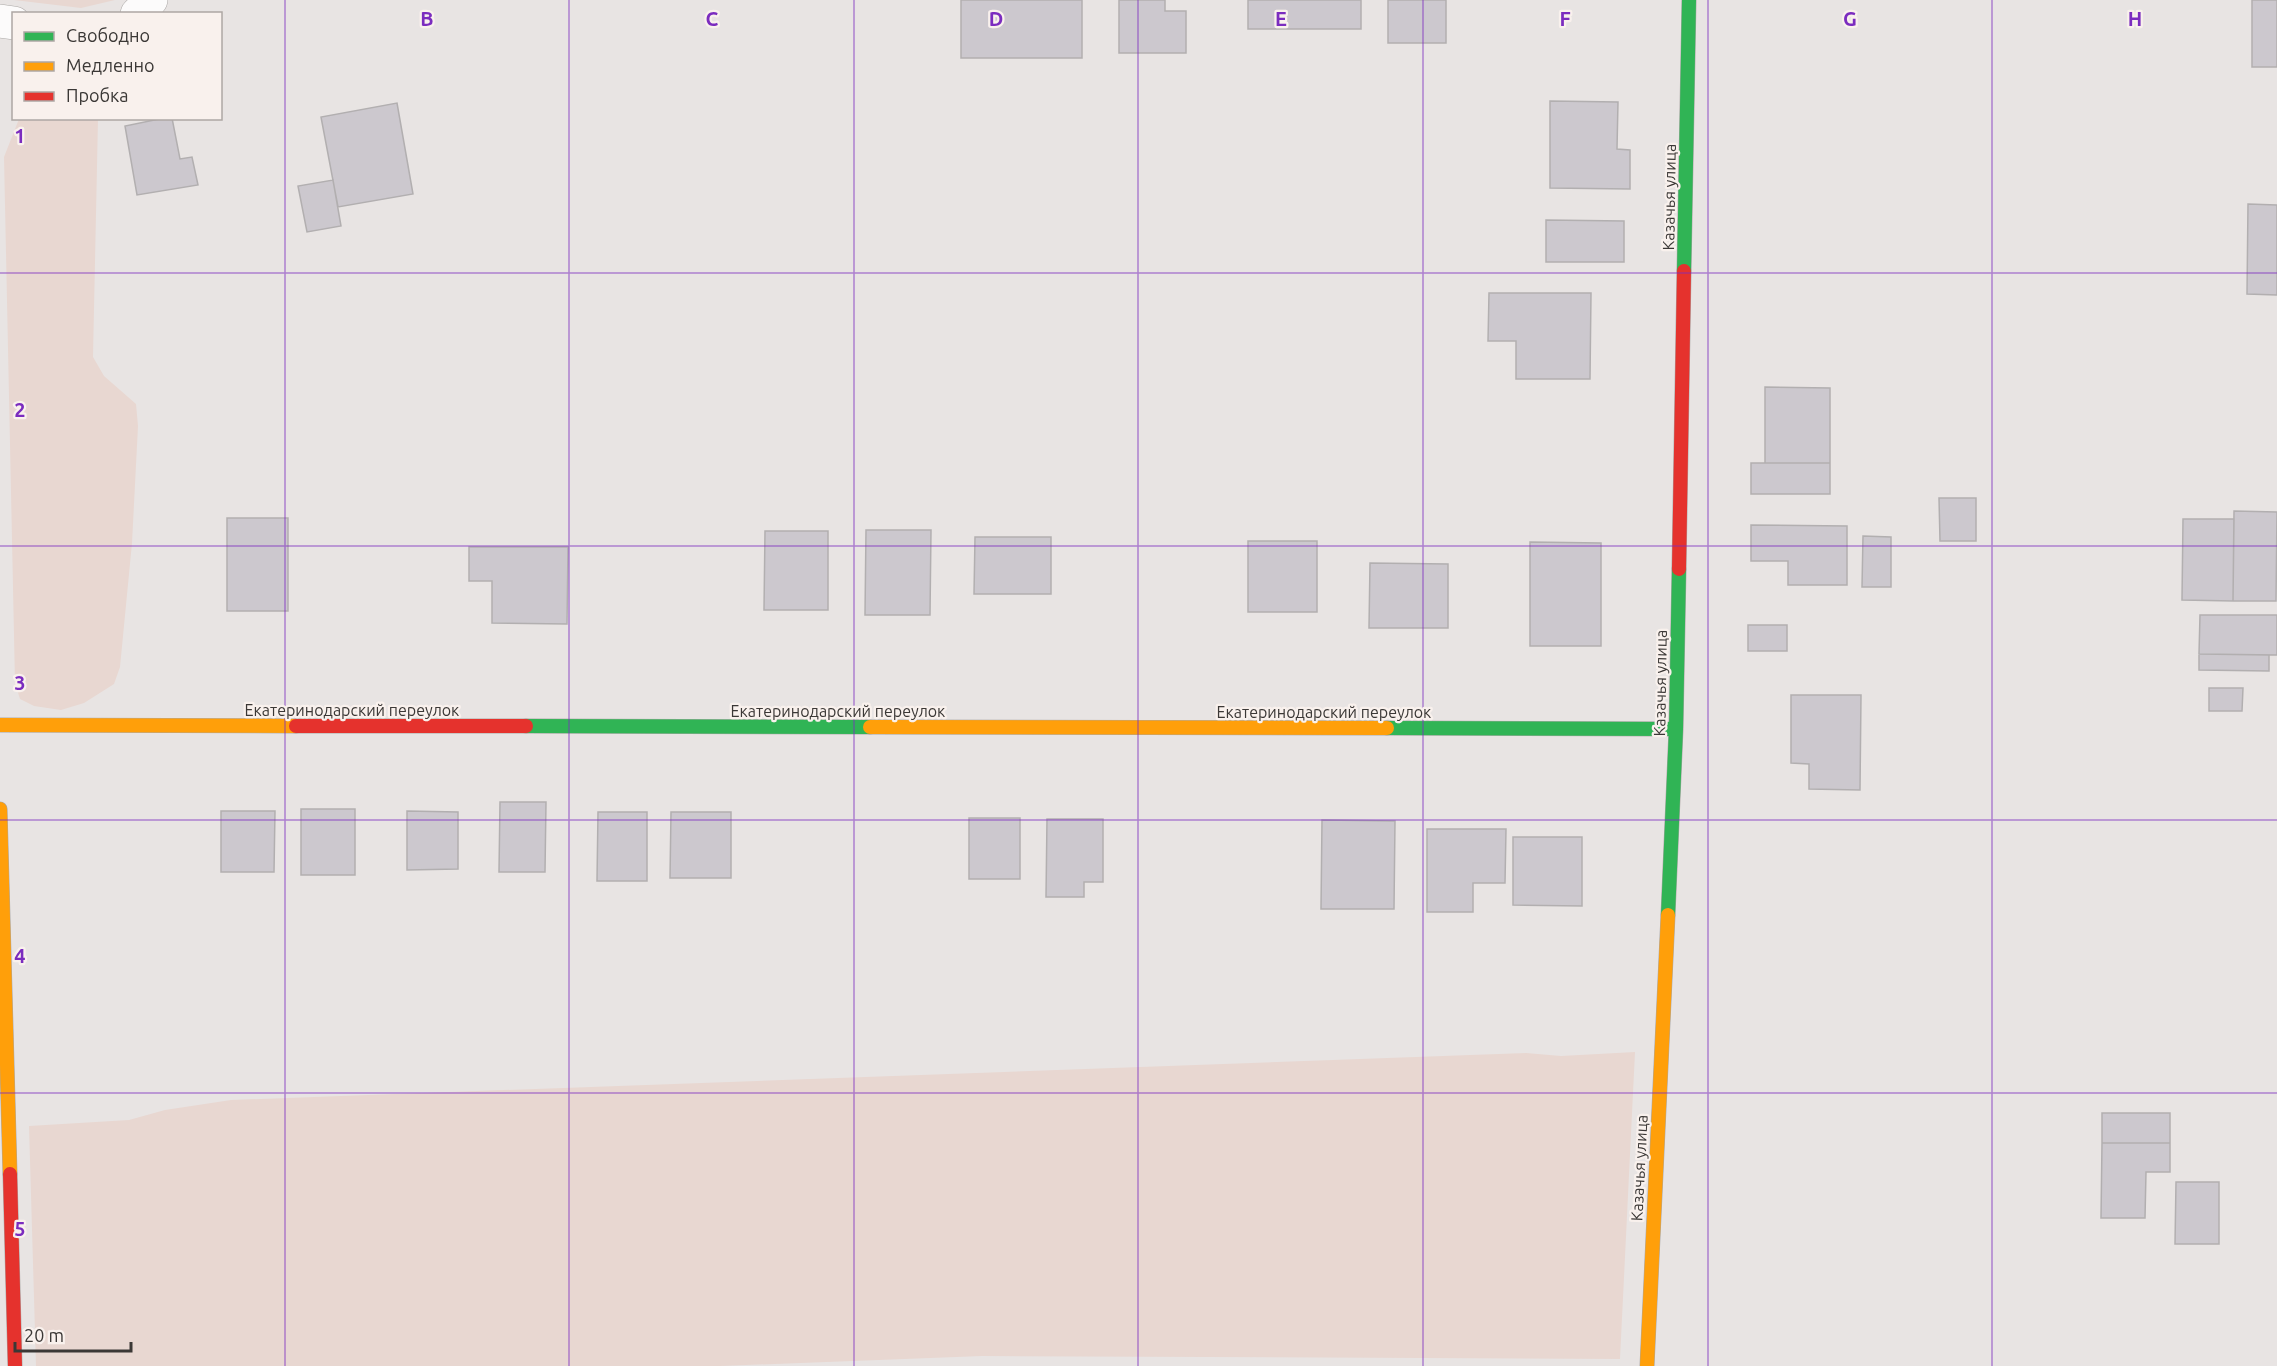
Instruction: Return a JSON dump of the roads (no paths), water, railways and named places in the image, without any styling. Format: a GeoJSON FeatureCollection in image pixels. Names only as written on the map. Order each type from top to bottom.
{"type":"FeatureCollection","features":[{"type":"Feature","properties":{"kind":"street"},"geometry":{"type":"LineString","coordinates":[[138,12],[151,0]]}},
{"type":"Feature","properties":{"kind":"street","name":"Казачья улица"},"geometry":{"type":"LineString","coordinates":[[1647,1366],[1676,729],[1689,0]]}},
{"type":"Feature","properties":{"kind":"street","name":"Екатеринодарский переулок"},"geometry":{"type":"LineString","coordinates":[[0,725],[1676,729]]}},
{"type":"Feature","properties":{"kind":"street"},"geometry":{"type":"LineString","coordinates":[[0,810],[15,1366]]}}]}
